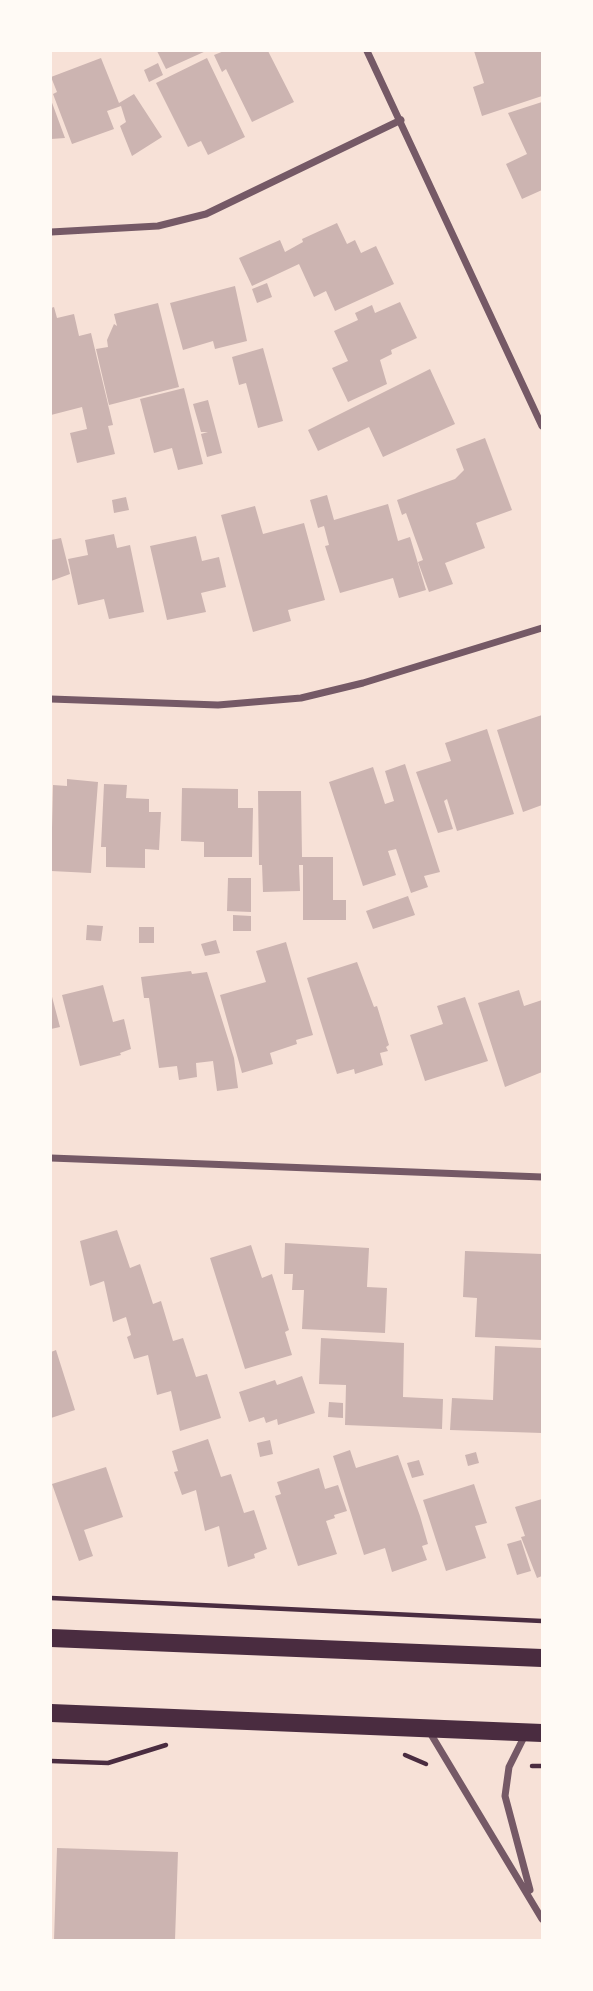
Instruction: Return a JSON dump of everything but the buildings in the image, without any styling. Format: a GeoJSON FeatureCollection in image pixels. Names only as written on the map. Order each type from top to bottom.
{"type":"FeatureCollection","features":[{"type":"Feature","properties":{"kind":"main road"},"geometry":{"type":"LineString","coordinates":[[51,1638],[542,1658]]}},
{"type":"Feature","properties":{"kind":"main road"},"geometry":{"type":"LineString","coordinates":[[51,1713],[535,1732]]}},
{"type":"Feature","properties":{"kind":"street"},"geometry":{"type":"LineString","coordinates":[[368,51],[542,426]]}},
{"type":"Feature","properties":{"kind":"street"},"geometry":{"type":"LineString","coordinates":[[51,232],[158,226],[206,214],[401,120]]}},
{"type":"Feature","properties":{"kind":"street"},"geometry":{"type":"LineString","coordinates":[[51,699],[218,705],[301,698],[363,683],[542,628]]}},
{"type":"Feature","properties":{"kind":"street"},"geometry":{"type":"LineString","coordinates":[[51,1158],[542,1177]]}},
{"type":"Feature","properties":{"kind":"street"},"geometry":{"type":"LineString","coordinates":[[428,1729],[534,1901],[542,1919]]}},
{"type":"Feature","properties":{"kind":"street"},"geometry":{"type":"LineString","coordinates":[[534,1901],[505,1797],[509,1767],[535,1732]]}},
{"type":"Feature","properties":{"kind":"path"},"geometry":{"type":"LineString","coordinates":[[51,1598],[542,1621]]}},
{"type":"Feature","properties":{"kind":"path"},"geometry":{"type":"LineString","coordinates":[[51,1761],[108,1763],[169,1744]]}},
{"type":"Feature","properties":{"kind":"path"},"geometry":{"type":"LineString","coordinates":[[401,1753],[426,1764],[452,1766]]}},
{"type":"Feature","properties":{"kind":"path"},"geometry":{"type":"LineString","coordinates":[[509,1767],[542,1766]]}}]}
